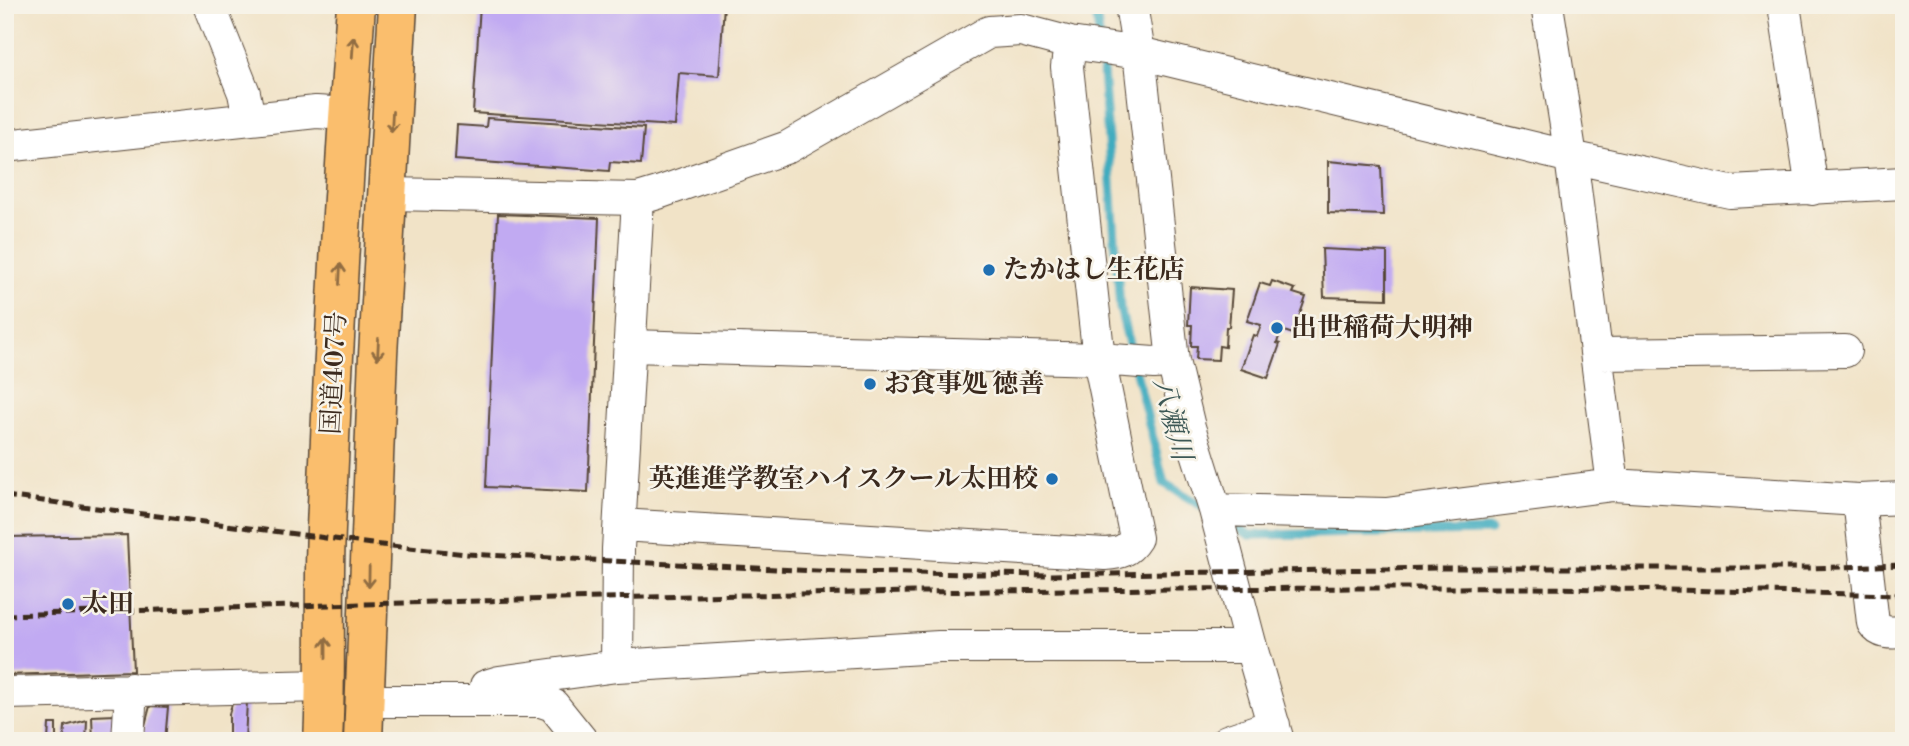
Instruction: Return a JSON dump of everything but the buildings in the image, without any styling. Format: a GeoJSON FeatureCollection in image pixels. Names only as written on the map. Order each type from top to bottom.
{"type":"FeatureCollection","features":[{"type":"Feature","properties":{"kind":"highway","name":"国道407号"},"geometry":{"type":"LineString","coordinates":[[323,741],[326,686],[326,532],[356,5]]}},
{"type":"Feature","properties":{"kind":"highway","name":"国道407号"},"geometry":{"type":"LineString","coordinates":[[363,741],[370,525],[398,5]]}},
{"type":"Feature","properties":{"kind":"street"},"geometry":{"type":"LineString","coordinates":[[209,5],[244,93],[249,118]]}},
{"type":"Feature","properties":{"kind":"street"},"geometry":{"type":"LineString","coordinates":[[1131,5],[1130,51],[1163,362],[1189,427],[1215,510],[1276,733],[1227,741]]}},
{"type":"Feature","properties":{"kind":"street"},"geometry":{"type":"LineString","coordinates":[[1547,5],[1598,354],[1613,485]]}},
{"type":"Feature","properties":{"kind":"street"},"geometry":{"type":"LineString","coordinates":[[1784,5],[1812,189]]}},
{"type":"Feature","properties":{"kind":"street"},"geometry":{"type":"LineString","coordinates":[[388,194],[638,199],[788,146],[989,32],[1021,30],[1075,43],[1130,51],[1571,158],[1730,192],[1904,183]]}},
{"type":"Feature","properties":{"kind":"street"},"geometry":{"type":"LineString","coordinates":[[620,525],[1091,554],[1119,553],[1130,548],[1136,538],[1105,360],[1067,67],[1075,43]]}},
{"type":"Feature","properties":{"kind":"street"},"geometry":{"type":"LineString","coordinates":[[5,146],[249,118],[316,112],[348,114]]}},
{"type":"Feature","properties":{"kind":"street"},"geometry":{"type":"LineString","coordinates":[[617,666],[620,525],[638,199]]}},
{"type":"Feature","properties":{"kind":"street"},"geometry":{"type":"LineString","coordinates":[[630,346],[1163,362]]}},
{"type":"Feature","properties":{"kind":"street"},"geometry":{"type":"LineString","coordinates":[[1598,354],[1845,351]]}},
{"type":"Feature","properties":{"kind":"street"},"geometry":{"type":"LineString","coordinates":[[1215,510],[1386,514],[1613,485],[1859,500],[1904,498]]}},
{"type":"Feature","properties":{"kind":"street"},"geometry":{"type":"LineString","coordinates":[[1859,500],[1872,623],[1876,628],[1888,633],[1904,632]]}},
{"type":"Feature","properties":{"kind":"street"},"geometry":{"type":"LineString","coordinates":[[484,700],[486,686],[499,682],[617,666],[939,647],[1251,647]]}},
{"type":"Feature","properties":{"kind":"street"},"geometry":{"type":"LineString","coordinates":[[5,693],[326,686]]}},
{"type":"Feature","properties":{"kind":"street"},"geometry":{"type":"LineString","coordinates":[[128,741],[131,689]]}},
{"type":"Feature","properties":{"kind":"street"},"geometry":{"type":"LineString","coordinates":[[366,701],[541,701],[552,705],[582,741]]}},
{"type":"Feature","properties":{"kind":"waterway","name":"八瀬川"},"geometry":{"type":"LineString","coordinates":[[1095,5],[1100,42]]}},
{"type":"Feature","properties":{"kind":"waterway","name":"八瀬川"},"geometry":{"type":"LineString","coordinates":[[1103,70],[1120,308],[1164,483],[1205,508]]}},
{"type":"Feature","properties":{"kind":"waterway","name":"八瀬川"},"geometry":{"type":"LineString","coordinates":[[1226,521],[1250,535],[1490,531]]}},
{"type":"Feature","properties":{"kind":"railway"},"geometry":{"type":"LineString","coordinates":[[5,496],[467,554],[839,572],[1052,575],[1440,568],[1810,568],[1904,565]]}},
{"type":"Feature","properties":{"kind":"railway"},"geometry":{"type":"LineString","coordinates":[[5,615],[542,599],[1078,590],[1494,588],[1904,595]]}},
{"type":"Feature","properties":{"kind":"place","name":"たかはし生花店"},"geometry":{"type":"Point","coordinates":[989,270]}},
{"type":"Feature","properties":{"kind":"place","name":"出世稲荷大明神"},"geometry":{"type":"Point","coordinates":[1277,328]}},
{"type":"Feature","properties":{"kind":"place","name":"お食事処 徳善"},"geometry":{"type":"Point","coordinates":[870,384]}},
{"type":"Feature","properties":{"kind":"place","name":"英進進学教室ハイスクール太田校"},"geometry":{"type":"Point","coordinates":[1052,479]}},
{"type":"Feature","properties":{"kind":"place","name":"太田"},"geometry":{"type":"Point","coordinates":[68,604]}}]}
